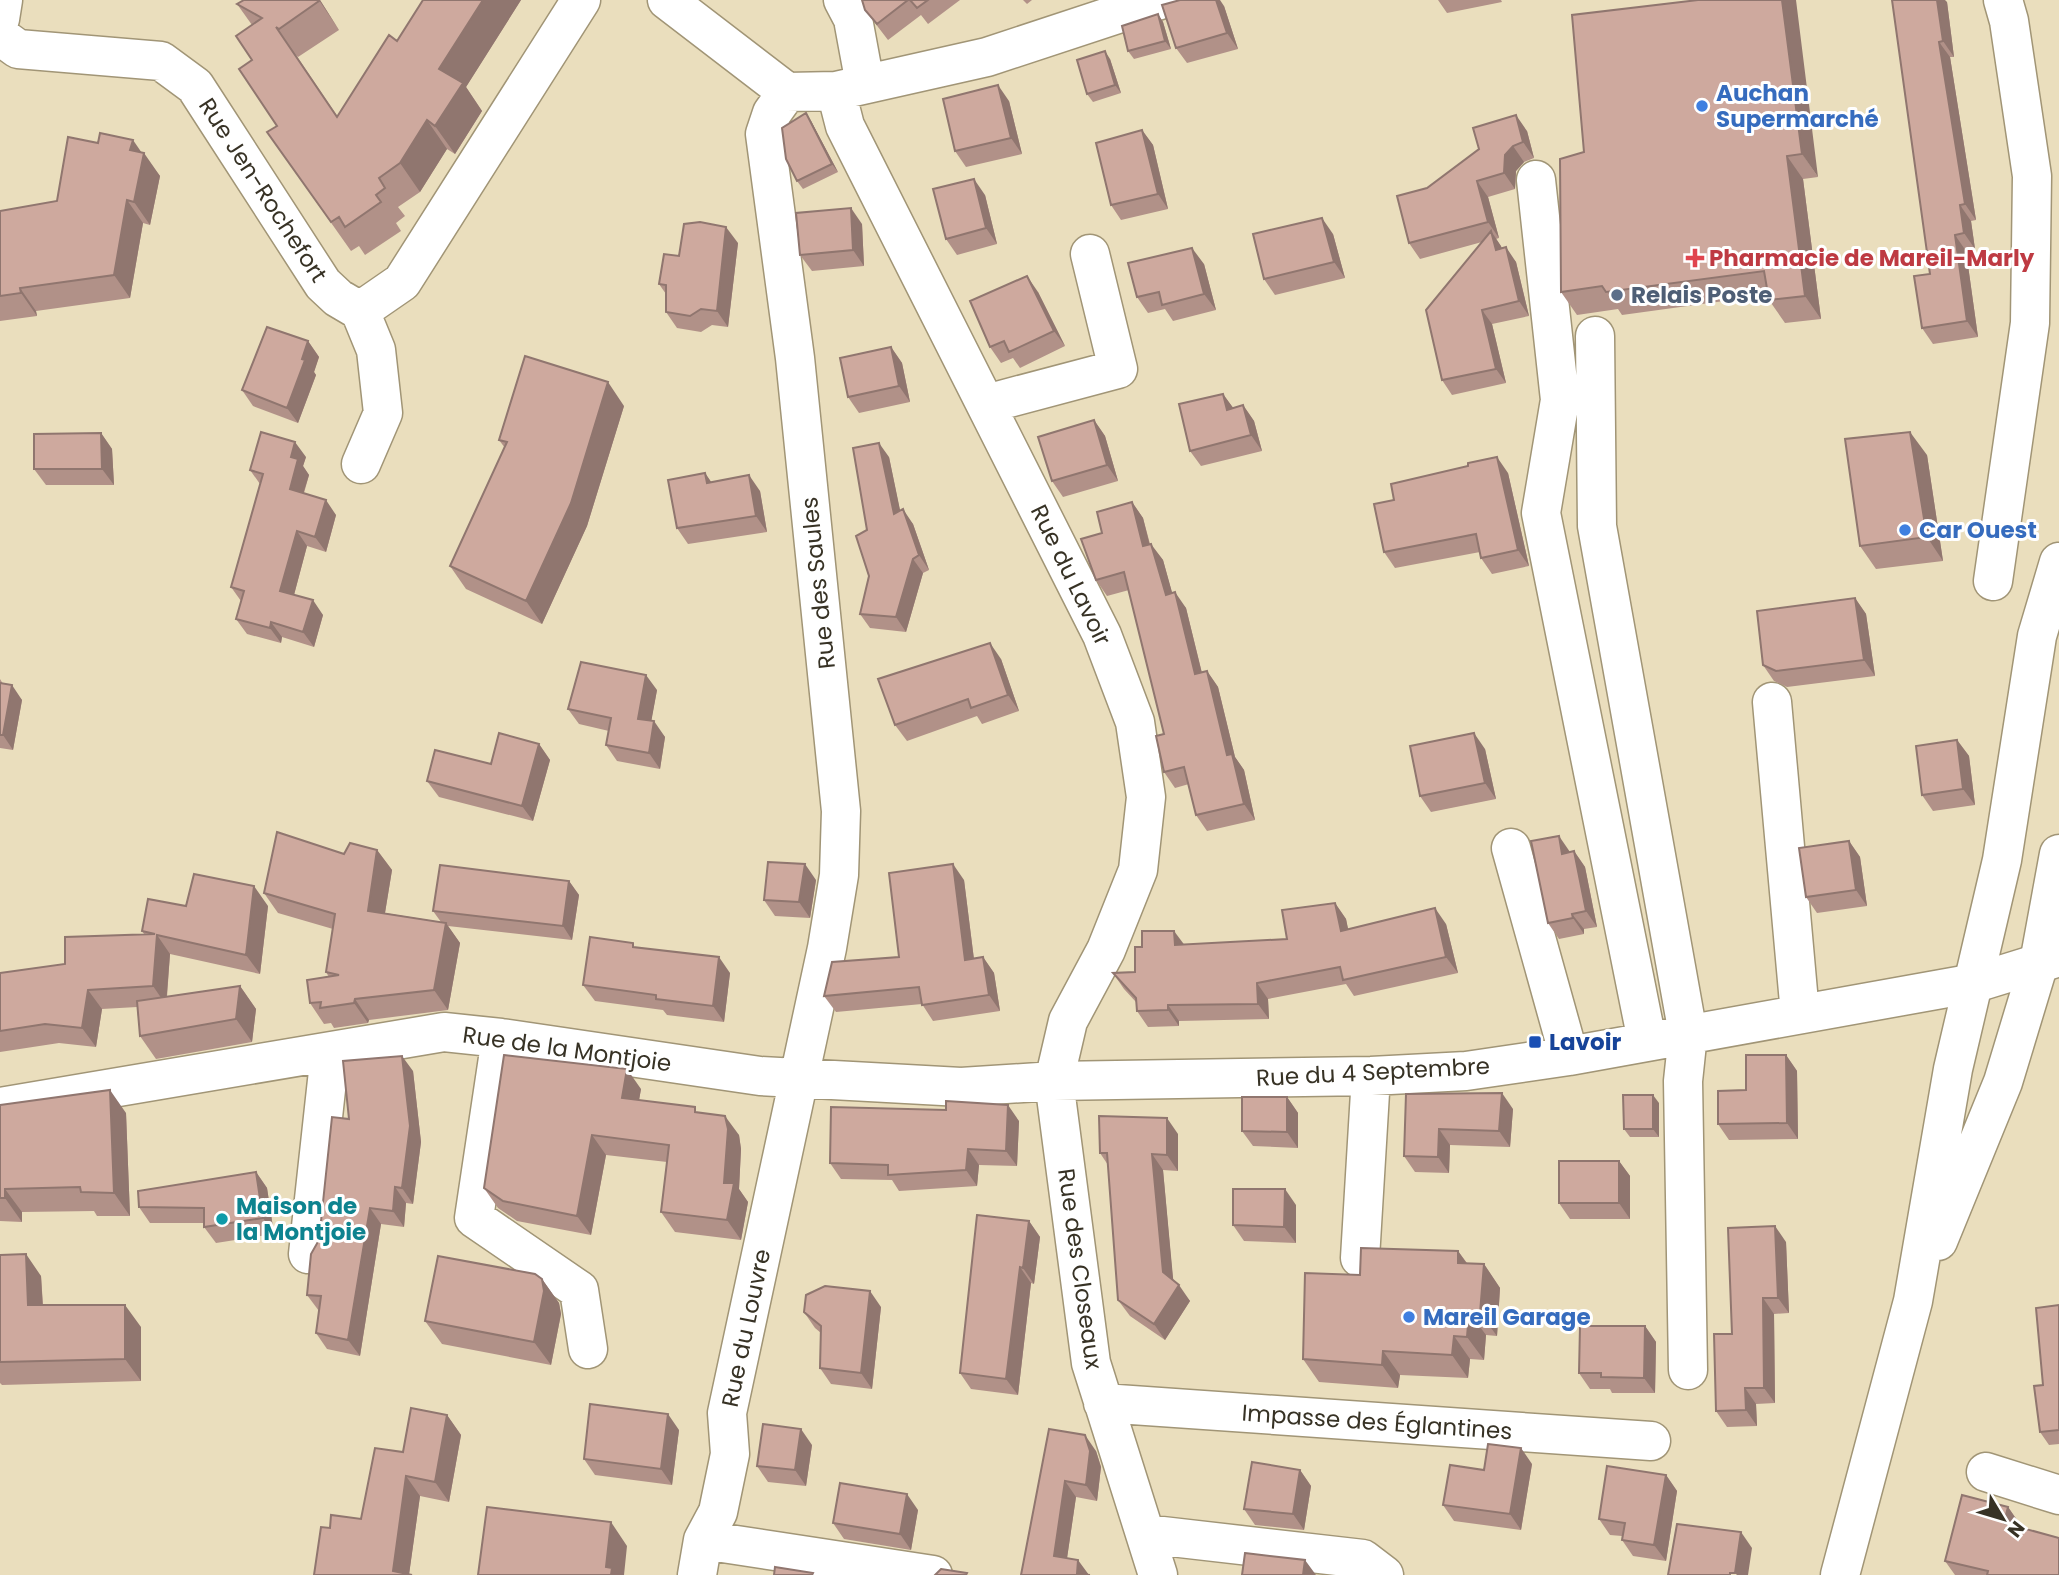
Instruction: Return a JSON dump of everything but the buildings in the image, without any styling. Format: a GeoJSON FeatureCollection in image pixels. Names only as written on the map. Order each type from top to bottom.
{"type":"FeatureCollection","features":[{"type":"Feature","properties":{"kind":"street"},"geometry":{"type":"LineString","coordinates":[[0,19],[3,0]]}},
{"type":"Feature","properties":{"kind":"street"},"geometry":{"type":"LineString","coordinates":[[361,464],[383,413],[376,350],[360,311],[402,282],[581,0]]}},
{"type":"Feature","properties":{"kind":"street"},"geometry":{"type":"LineString","coordinates":[[667,0],[787,92],[851,88],[987,57],[1160,0]]}},
{"type":"Feature","properties":{"kind":"street","name":"Rue du Lavoir"},"geometry":{"type":"LineString","coordinates":[[843,0],[853,19],[851,88],[845,126],[1102,635],[1135,722],[1146,797],[1138,870],[1106,950],[1068,1021],[1054,1081]]}},
{"type":"Feature","properties":{"kind":"street"},"geometry":{"type":"LineString","coordinates":[[1993,581],[2030,323],[2032,176],[2009,21],[2003,0]]}},
{"type":"Feature","properties":{"kind":"street","name":"Rue Jen-Rochefort"},"geometry":{"type":"LineString","coordinates":[[0,36],[18,49],[161,61],[195,86],[323,284],[338,298],[360,311]]}},
{"type":"Feature","properties":{"kind":"street","name":"Rue des Saules"},"geometry":{"type":"LineString","coordinates":[[787,92],[772,113],[765,134],[795,358],[841,811],[839,875],[800,1079]]}},
{"type":"Feature","properties":{"kind":"street"},"geometry":{"type":"LineString","coordinates":[[1536,180],[1560,400],[1541,513],[1647,1041]]}},
{"type":"Feature","properties":{"kind":"street"},"geometry":{"type":"LineString","coordinates":[[986,404],[1118,369],[1090,254]]}},
{"type":"Feature","properties":{"kind":"street"},"geometry":{"type":"LineString","coordinates":[[1595,336],[1597,526],[1688,1034],[1683,1081],[1688,1370]]}},
{"type":"Feature","properties":{"kind":"street"},"geometry":{"type":"LineString","coordinates":[[1840,1575],[1913,1301],[1953,1069],[2002,860],[2037,636],[2059,562]]}},
{"type":"Feature","properties":{"kind":"street"},"geometry":{"type":"LineString","coordinates":[[1772,702],[1800,1014]]}},
{"type":"Feature","properties":{"kind":"street"},"geometry":{"type":"LineString","coordinates":[[1511,848],[1569,1056]]}},
{"type":"Feature","properties":{"kind":"street"},"geometry":{"type":"LineString","coordinates":[[1913,1301],[1996,1103],[2049,960],[2059,854]]}},
{"type":"Feature","properties":{"kind":"street","name":"Rue du 4 Septembre"},"geometry":{"type":"LineString","coordinates":[[1054,1081],[1371,1076],[1466,1071],[1569,1056],[1975,983],[2049,960]]}},
{"type":"Feature","properties":{"kind":"street","name":"Rue de la Montjoie"},"geometry":{"type":"LineString","coordinates":[[0,1107],[444,1032],[760,1076],[961,1087],[1054,1081]]}},
{"type":"Feature","properties":{"kind":"street"},"geometry":{"type":"LineString","coordinates":[[501,1038],[474,1218],[579,1290],[588,1349]]}},
{"type":"Feature","properties":{"kind":"street"},"geometry":{"type":"LineString","coordinates":[[308,1254],[330,1053]]}},
{"type":"Feature","properties":{"kind":"street"},"geometry":{"type":"LineString","coordinates":[[1360,1258],[1371,1076]]}},
{"type":"Feature","properties":{"kind":"street","name":"Rue du Louvre"},"geometry":{"type":"LineString","coordinates":[[700,1558],[718,1512],[730,1454],[727,1413],[800,1079]]}},
{"type":"Feature","properties":{"kind":"street","name":"Rue des Closeaux"},"geometry":{"type":"LineString","coordinates":[[1054,1081],[1091,1363],[1158,1575]]}},
{"type":"Feature","properties":{"kind":"street","name":"Impasse des Églantines"},"geometry":{"type":"LineString","coordinates":[[1103,1403],[1651,1441]]}},
{"type":"Feature","properties":{"kind":"street"},"geometry":{"type":"LineString","coordinates":[[1986,1472],[2059,1495]]}},
{"type":"Feature","properties":{"kind":"street"},"geometry":{"type":"LineString","coordinates":[[1145,1534],[1363,1559],[1384,1575]]}},
{"type":"Feature","properties":{"kind":"street"},"geometry":{"type":"LineString","coordinates":[[700,1558],[933,1575]]}},
{"type":"Feature","properties":{"kind":"place","name":"Auchan Supermarché"},"geometry":{"type":"Point","coordinates":[1702,106]}},
{"type":"Feature","properties":{"kind":"place","name":"Pharmacie de Mareil-Marly"},"geometry":{"type":"Point","coordinates":[1695,258]}},
{"type":"Feature","properties":{"kind":"place","name":"Relais Poste"},"geometry":{"type":"Point","coordinates":[1617,295]}},
{"type":"Feature","properties":{"kind":"place","name":"Car Ouest"},"geometry":{"type":"Point","coordinates":[1905,530]}},
{"type":"Feature","properties":{"kind":"place","name":"Lavoir"},"geometry":{"type":"Point","coordinates":[1535,1042]}},
{"type":"Feature","properties":{"kind":"place","name":"Maison de la Montjoie"},"geometry":{"type":"Point","coordinates":[222,1219]}},
{"type":"Feature","properties":{"kind":"place","name":"Mareil Garage"},"geometry":{"type":"Point","coordinates":[1409,1317]}}]}
